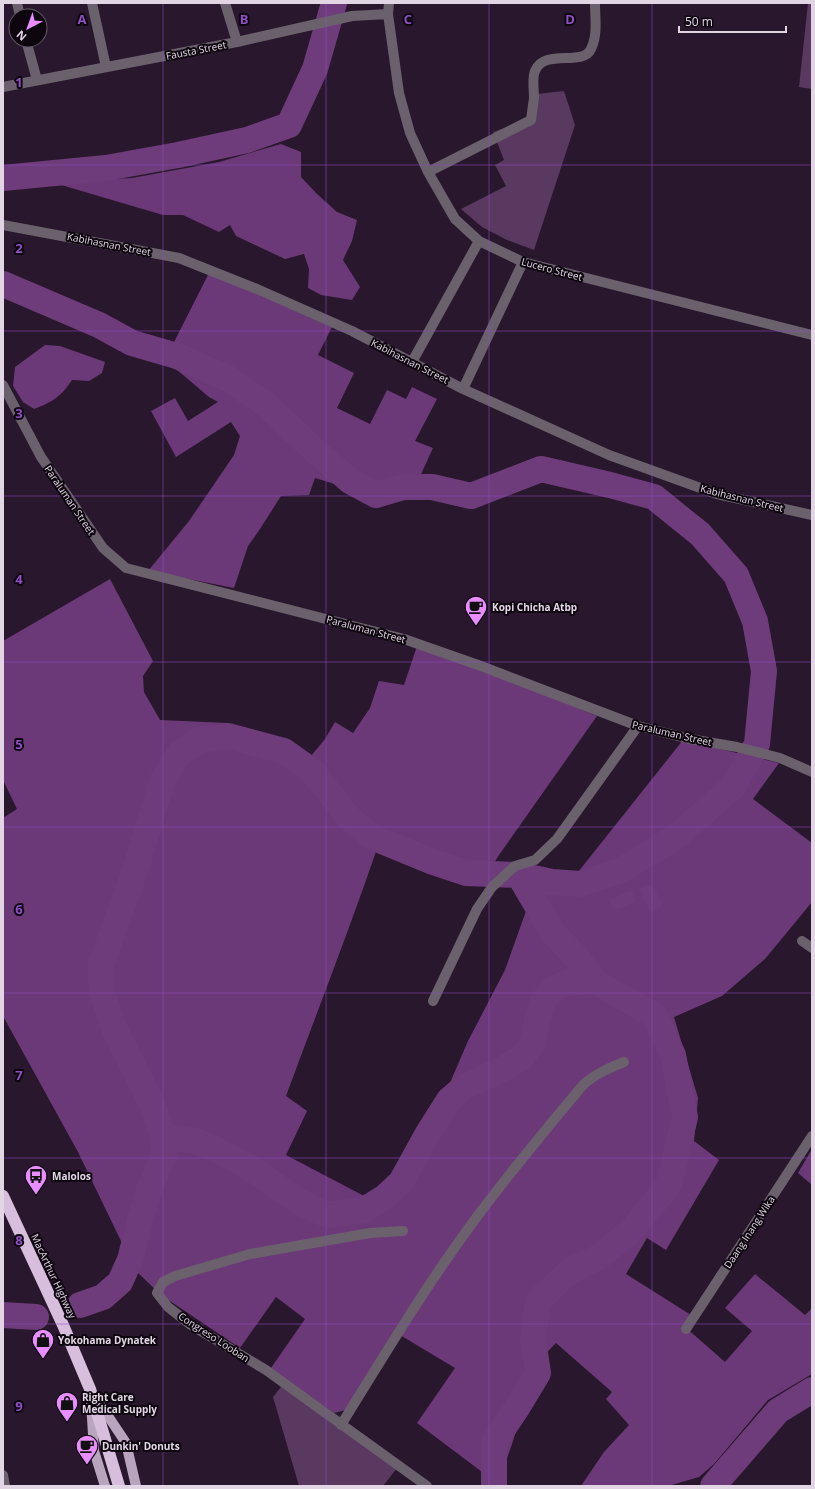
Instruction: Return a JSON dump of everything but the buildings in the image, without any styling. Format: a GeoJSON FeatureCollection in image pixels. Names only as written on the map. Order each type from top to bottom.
{"type":"FeatureCollection","features":[{"type":"Feature","properties":{"kind":"highway","name":"MacArthur Highway"},"geometry":{"type":"LineString","coordinates":[[3,1196],[63,1325],[90,1388],[119,1486]]}},
{"type":"Feature","properties":{"kind":"main road","name":"MacArthur Highway"},"geometry":{"type":"LineString","coordinates":[[90,1388],[94,1451],[105,1486]]}},
{"type":"Feature","properties":{"kind":"main road","name":"MacArthur Highway"},"geometry":{"type":"LineString","coordinates":[[90,1388],[126,1443],[136,1486]]}},
{"type":"Feature","properties":{"kind":"street"},"geometry":{"type":"LineString","coordinates":[[92,3],[106,67]]}},
{"type":"Feature","properties":{"kind":"street"},"geometry":{"type":"LineString","coordinates":[[225,3],[237,42]]}},
{"type":"Feature","properties":{"kind":"street","name":"Lucero Street"},"geometry":{"type":"LineString","coordinates":[[389,3],[388,14],[399,93],[410,133],[428,172],[455,220],[479,241],[523,262],[812,335]]}},
{"type":"Feature","properties":{"kind":"street"},"geometry":{"type":"LineString","coordinates":[[428,172],[530,120],[534,98],[534,71],[541,63],[550,59],[584,56],[591,50],[595,38],[595,3]]}},
{"type":"Feature","properties":{"kind":"street","name":"Fausta Street"},"geometry":{"type":"LineString","coordinates":[[3,87],[237,42],[352,16],[388,14]]}},
{"type":"Feature","properties":{"kind":"street"},"geometry":{"type":"LineString","coordinates":[[28,48],[37,80]]}},
{"type":"Feature","properties":{"kind":"street","name":"Kabihasnan Street"},"geometry":{"type":"LineString","coordinates":[[3,225],[179,258],[258,289],[345,328],[463,389],[609,455],[717,494],[812,515]]}},
{"type":"Feature","properties":{"kind":"street"},"geometry":{"type":"LineString","coordinates":[[412,362],[479,241]]}},
{"type":"Feature","properties":{"kind":"street"},"geometry":{"type":"LineString","coordinates":[[463,389],[523,262]]}},
{"type":"Feature","properties":{"kind":"street","name":"Paraluman Street"},"geometry":{"type":"LineString","coordinates":[[3,385],[41,457],[103,548],[126,568],[404,639],[481,666],[638,726],[690,739],[737,747],[780,758],[812,772]]}},
{"type":"Feature","properties":{"kind":"street"},"geometry":{"type":"LineString","coordinates":[[433,1001],[477,910],[492,887],[516,866],[535,860],[557,839],[638,726]]}},
{"type":"Feature","properties":{"kind":"street"},"geometry":{"type":"LineString","coordinates":[[802,941],[812,948]]}},
{"type":"Feature","properties":{"kind":"street"},"geometry":{"type":"LineString","coordinates":[[341,1425],[435,1276],[468,1229],[521,1159],[591,1078],[624,1062]]}},
{"type":"Feature","properties":{"kind":"street","name":"Daang Inang Wika"},"geometry":{"type":"LineString","coordinates":[[686,1329],[812,1136]]}},
{"type":"Feature","properties":{"kind":"street","name":"Congreso Looban"},"geometry":{"type":"LineString","coordinates":[[403,1231],[370,1233],[250,1254],[175,1276],[163,1282],[157,1293],[168,1307],[191,1324],[266,1370],[427,1486]]}},
{"type":"Feature","properties":{"kind":"street"},"geometry":{"type":"LineString","coordinates":[[3,1475],[4,1486]]}},
{"type":"Feature","properties":{"kind":"shaded area"},"geometry":{"type":"Polygon","coordinates":[[[808,3],[812,3],[812,89],[799,87],[808,3]]]}},
{"type":"Feature","properties":{"kind":"shaded area"},"geometry":{"type":"Polygon","coordinates":[[[564,91],[575,125],[534,250],[507,240],[482,227],[461,209],[506,186],[495,165],[504,160],[493,132],[533,118],[536,94],[564,91]]]}},
{"type":"Feature","properties":{"kind":"shaded area"},"geometry":{"type":"Polygon","coordinates":[[[281,144],[301,152],[301,177],[317,194],[337,212],[357,220],[352,241],[343,260],[360,287],[352,300],[321,295],[308,288],[309,269],[304,254],[285,259],[236,236],[230,225],[219,232],[183,215],[163,215],[51,182],[132,178],[219,162],[281,144]]]}},
{"type":"Feature","properties":{"kind":"shaded area"},"geometry":{"type":"Polygon","coordinates":[[[209,273],[332,327],[318,355],[354,373],[337,408],[370,424],[387,390],[406,399],[412,387],[437,399],[415,441],[433,448],[417,483],[377,492],[351,489],[315,478],[309,495],[281,496],[248,546],[234,588],[148,571],[189,521],[234,455],[240,436],[231,422],[176,457],[151,411],[175,398],[188,421],[218,402],[209,397],[163,358],[172,346],[209,273]]]}},
{"type":"Feature","properties":{"kind":"shaded area"},"geometry":{"type":"Polygon","coordinates":[[[45,345],[60,346],[105,362],[102,373],[89,381],[72,380],[60,395],[46,404],[34,409],[23,402],[13,386],[15,367],[45,345]]]}},
{"type":"Feature","properties":{"kind":"shaded area"},"geometry":{"type":"Polygon","coordinates":[[[110,579],[153,661],[143,676],[144,692],[160,720],[228,723],[301,758],[306,762],[325,739],[335,722],[353,733],[370,708],[379,681],[404,685],[417,646],[512,681],[597,716],[499,855],[483,881],[379,843],[286,1096],[307,1111],[286,1155],[366,1197],[385,1187],[404,1165],[443,1099],[468,1041],[505,970],[536,883],[563,891],[683,740],[779,763],[753,799],[812,843],[812,902],[765,959],[722,996],[674,1017],[698,1098],[694,1141],[719,1160],[666,1250],[647,1238],[626,1274],[691,1315],[684,1326],[725,1362],[752,1331],[725,1308],[755,1274],[805,1315],[812,1308],[812,1374],[768,1400],[714,1464],[699,1477],[668,1486],[581,1486],[604,1452],[629,1425],[606,1399],[612,1392],[556,1343],[525,1375],[541,1392],[519,1422],[498,1484],[417,1423],[455,1368],[395,1332],[346,1410],[334,1413],[271,1368],[305,1319],[276,1297],[240,1348],[161,1295],[135,1270],[78,1152],[3,1016],[3,818],[17,809],[3,780],[3,641],[110,579]]]}},
{"type":"Feature","properties":{"kind":"shaded area"},"geometry":{"type":"Polygon","coordinates":[[[647,885],[655,889],[663,906],[650,912],[639,889],[647,885]]]}},
{"type":"Feature","properties":{"kind":"shaded area"},"geometry":{"type":"Polygon","coordinates":[[[630,891],[633,892],[635,902],[617,909],[613,908],[610,901],[611,899],[630,891]]]}},
{"type":"Feature","properties":{"kind":"shaded area"},"geometry":{"type":"Polygon","coordinates":[[[812,1149],[812,1185],[798,1173],[812,1149]]]}},
{"type":"Feature","properties":{"kind":"shaded area"},"geometry":{"type":"Polygon","coordinates":[[[284,1383],[397,1468],[383,1486],[299,1486],[273,1397],[284,1383]]]}},
{"type":"Feature","properties":{"kind":"waterway"},"geometry":{"type":"LineString","coordinates":[[3,178],[106,168],[178,155],[247,140],[289,125],[315,69],[334,3]]}},
{"type":"Feature","properties":{"kind":"waterway"},"geometry":{"type":"LineString","coordinates":[[3,284],[99,325],[132,343],[177,356],[229,379],[268,406],[311,447],[350,481],[376,495],[403,487],[432,487],[471,496],[541,469],[654,497],[700,534],[736,575],[755,621],[764,671],[757,744],[733,787],[677,836],[622,870],[580,884],[552,882],[519,875],[553,933],[577,958],[594,981],[654,1015],[673,1055],[685,1117],[669,1184],[632,1230],[599,1257],[570,1271],[538,1301],[533,1340],[538,1373],[494,1442],[494,1486]]}},
{"type":"Feature","properties":{"kind":"waterway"},"geometry":{"type":"LineString","coordinates":[[80,1305],[103,1297],[120,1282],[130,1260],[149,1190],[164,1155],[163,1137],[153,1106],[114,1028],[102,992],[101,964],[135,871],[163,779],[180,753],[199,740],[228,736],[284,751],[312,771],[349,818],[372,837],[433,862],[466,873],[519,875]]}},
{"type":"Feature","properties":{"kind":"waterway"},"geometry":{"type":"LineString","coordinates":[[163,1137],[192,1140],[216,1149],[252,1169],[298,1201],[327,1215],[364,1210],[385,1197],[401,1182],[427,1135],[449,1100],[464,1087],[503,1069],[521,1058],[533,1043],[537,1021],[543,1001],[553,989],[567,983],[594,981]]}},
{"type":"Feature","properties":{"kind":"waterway"},"geometry":{"type":"LineString","coordinates":[[3,1315],[36,1317]]}},
{"type":"Feature","properties":{"kind":"waterway"},"geometry":{"type":"LineString","coordinates":[[713,1486],[778,1411],[812,1390]]}},
{"type":"Feature","properties":{"kind":"place","name":"Kopi Chicha Atbp"},"geometry":{"type":"Point","coordinates":[476,626]}},
{"type":"Feature","properties":{"kind":"place","name":"Malolos"},"geometry":{"type":"Point","coordinates":[36,1196]}},
{"type":"Feature","properties":{"kind":"place","name":"Yokohama Dynatek"},"geometry":{"type":"Point","coordinates":[43,1360]}},
{"type":"Feature","properties":{"kind":"place","name":"Right Care Medical Supply"},"geometry":{"type":"Point","coordinates":[67,1422]}},
{"type":"Feature","properties":{"kind":"place","name":"Dunkin' Donuts"},"geometry":{"type":"Point","coordinates":[87,1466]}}]}
